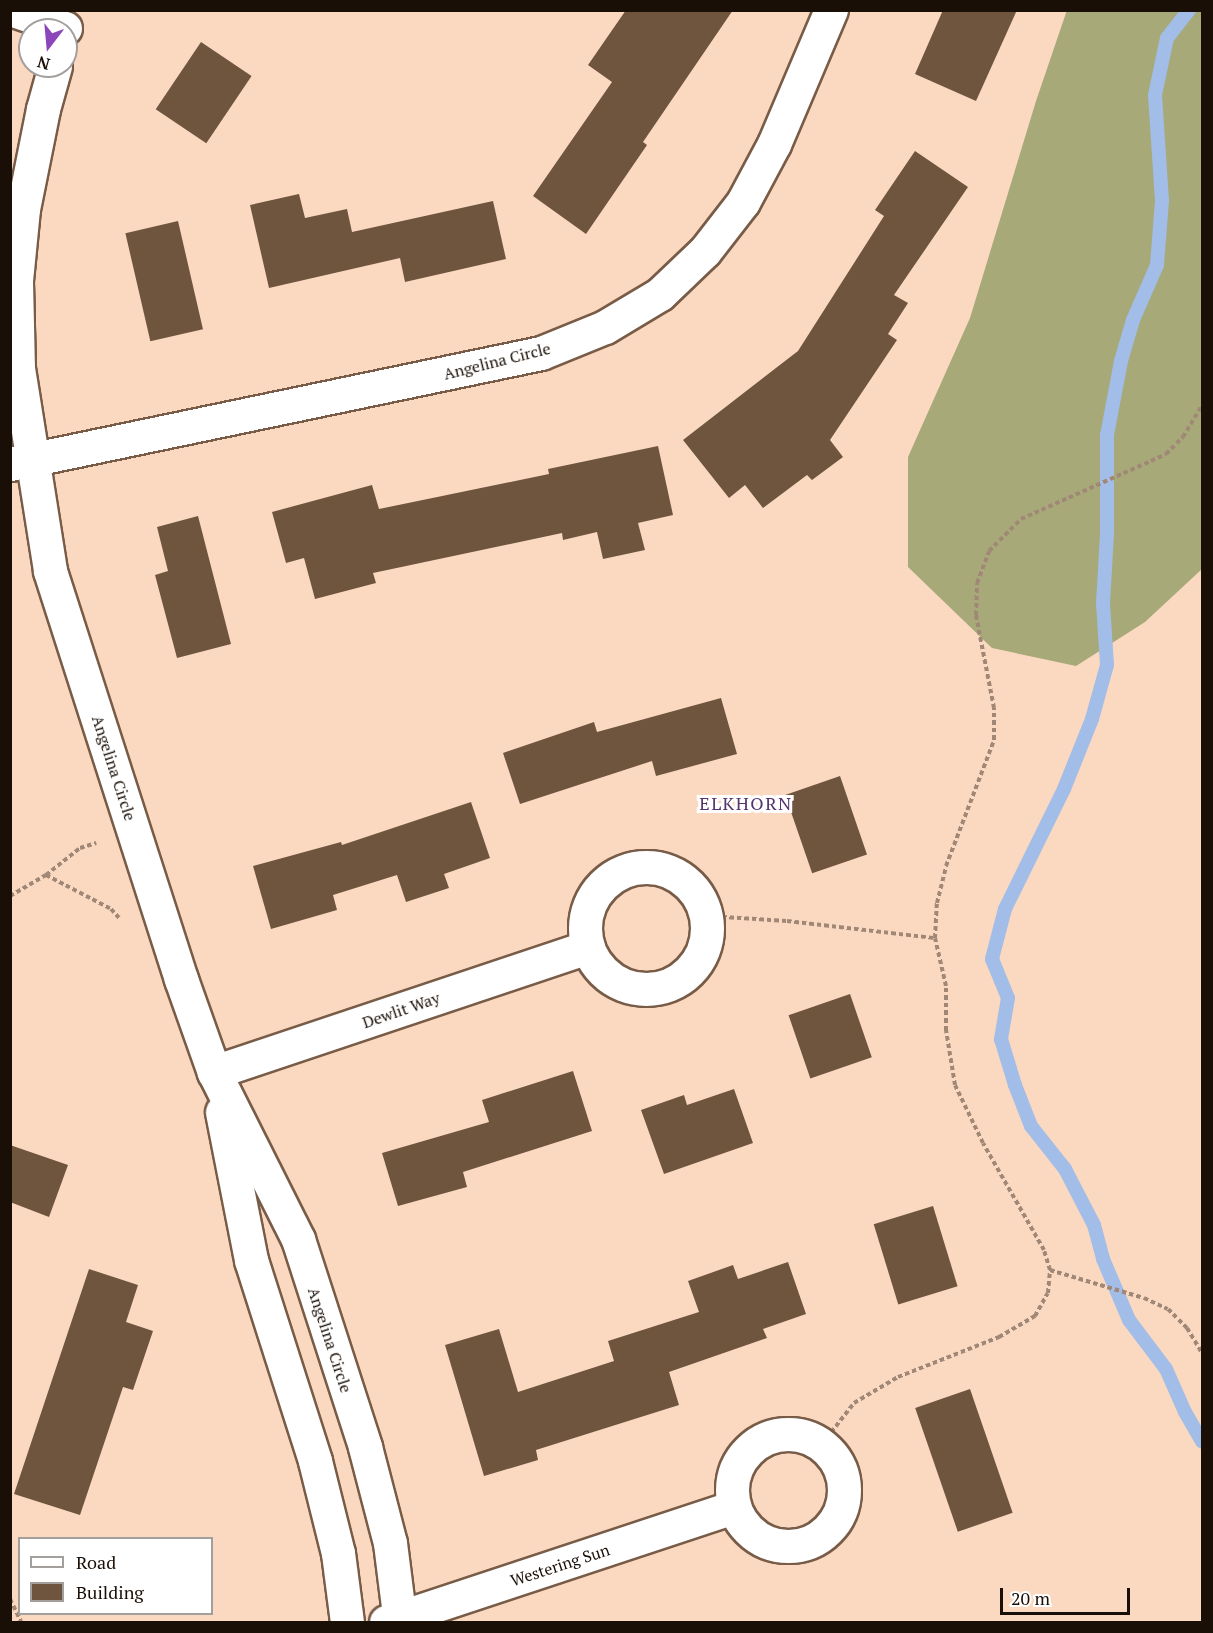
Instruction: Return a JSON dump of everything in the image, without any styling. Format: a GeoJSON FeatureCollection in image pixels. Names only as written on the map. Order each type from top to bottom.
{"type":"FeatureCollection","features":[{"type":"Feature","properties":{"kind":"street"},"geometry":{"type":"LineString","coordinates":[[12,10],[46,18]]}},
{"type":"Feature","properties":{"kind":"street","name":"Angelina Circle"},"geometry":{"type":"LineString","coordinates":[[21,462],[541,353],[605,327],[660,294],[705,251],[743,202],[774,144],[831,10]]}},
{"type":"Feature","properties":{"kind":"street","name":"Angelina Circle"},"geometry":{"type":"LineString","coordinates":[[52,78],[43,109],[23,209],[16,281],[21,462],[50,571],[181,979],[214,1072],[298,1239],[365,1447],[390,1543],[395,1621]]}},
{"type":"Feature","properties":{"kind":"street"},"geometry":{"type":"LineString","coordinates":[[640,867],[662,869],[683,879],[699,896],[707,916],[707,940],[700,958],[690,972],[674,983],[657,989],[636,989],[615,981],[598,967],[587,947],[585,923],[592,899],[604,882],[618,873],[640,867]]}},
{"type":"Feature","properties":{"kind":"street","name":"Dewlit Way"},"geometry":{"type":"LineString","coordinates":[[214,1072],[587,947]]}},
{"type":"Feature","properties":{"kind":"street","name":"Angelina Circle"},"geometry":{"type":"LineString","coordinates":[[214,1072],[251,1260],[315,1461],[338,1552],[347,1623]]}},
{"type":"Feature","properties":{"kind":"street"},"geometry":{"type":"LineString","coordinates":[[781,1433],[801,1434],[822,1444],[842,1470],[845,1490],[843,1503],[835,1523],[819,1538],[800,1546],[768,1544],[755,1536],[739,1519],[734,1507],[731,1488],[733,1473],[746,1452],[762,1439],[781,1433]]}},
{"type":"Feature","properties":{"kind":"street","name":"Westering Sun"},"geometry":{"type":"LineString","coordinates":[[395,1621],[734,1507]]}},
{"type":"Feature","properties":{"kind":"path"},"geometry":{"type":"LineString","coordinates":[[822,1444],[854,1403],[898,1377],[999,1337],[1035,1316],[1048,1293],[1050,1270],[1044,1250],[983,1143],[955,1085],[946,1030],[946,986],[935,938],[937,903],[946,866],[994,741],[994,708],[976,615],[977,583],[989,552],[1022,519],[1053,503],[1140,469],[1166,454],[1183,437],[1202,406]]}},
{"type":"Feature","properties":{"kind":"path"},"geometry":{"type":"LineString","coordinates":[[10,896],[46,875],[80,848],[135,831]]}},
{"type":"Feature","properties":{"kind":"path"},"geometry":{"type":"LineString","coordinates":[[46,875],[111,909],[126,925]]}},
{"type":"Feature","properties":{"kind":"path"},"geometry":{"type":"LineString","coordinates":[[707,916],[787,921],[935,938]]}},
{"type":"Feature","properties":{"kind":"path"},"geometry":{"type":"LineString","coordinates":[[1050,1270],[1144,1298],[1168,1309],[1187,1328],[1203,1353]]}},
{"type":"Feature","properties":{"kind":"path"},"geometry":{"type":"LineString","coordinates":[[10,1599],[21,1623]]}},
{"type":"Feature","properties":{"kind":"green space"},"geometry":{"type":"Polygon","coordinates":[[[1067,10],[1202,11],[1202,569],[1145,622],[1076,666],[992,648],[908,567],[908,457],[970,318],[1036,101],[1067,10]]]}},
{"type":"Feature","properties":{"kind":"building"},"geometry":{"type":"Polygon","coordinates":[[[626,10],[733,10],[643,142],[647,145],[586,234],[533,196],[612,82],[588,65],[626,10]]]}},
{"type":"Feature","properties":{"kind":"building"},"geometry":{"type":"Polygon","coordinates":[[[943,10],[1017,10],[976,101],[915,74],[943,10]]]}},
{"type":"Feature","properties":{"kind":"building"},"geometry":{"type":"Polygon","coordinates":[[[201,42],[252,76],[206,143],[156,109],[201,42]]]}},
{"type":"Feature","properties":{"kind":"building"},"geometry":{"type":"Polygon","coordinates":[[[915,151],[968,187],[894,295],[908,303],[888,334],[897,340],[830,440],[843,457],[812,480],[807,475],[763,508],[745,485],[729,498],[683,440],[798,351],[884,216],[875,210],[915,151]]]}},
{"type":"Feature","properties":{"kind":"building"},"geometry":{"type":"Polygon","coordinates":[[[299,194],[305,218],[347,209],[352,232],[493,201],[506,259],[405,282],[400,258],[269,288],[250,205],[299,194]]]}},
{"type":"Feature","properties":{"kind":"building"},"geometry":{"type":"Polygon","coordinates":[[[178,221],[203,329],[150,341],[125,233],[178,221]]]}},
{"type":"Feature","properties":{"kind":"building"},"geometry":{"type":"Polygon","coordinates":[[[658,446],[673,515],[638,523],[645,550],[603,559],[597,532],[563,540],[562,533],[373,573],[376,583],[315,599],[304,558],[286,563],[272,512],[372,485],[379,509],[549,474],[548,469],[658,446]]]}},
{"type":"Feature","properties":{"kind":"building"},"geometry":{"type":"Polygon","coordinates":[[[198,516],[231,644],[177,658],[155,575],[168,571],[157,527],[198,516]]]}},
{"type":"Feature","properties":{"kind":"building"},"geometry":{"type":"Polygon","coordinates":[[[721,698],[737,754],[656,776],[652,761],[520,804],[503,753],[594,722],[597,732],[721,698]]]}},
{"type":"Feature","properties":{"kind":"building"},"geometry":{"type":"Polygon","coordinates":[[[840,776],[867,854],[812,873],[785,795],[840,776]]]}},
{"type":"Feature","properties":{"kind":"building"},"geometry":{"type":"Polygon","coordinates":[[[471,802],[490,858],[444,874],[449,888],[406,902],[397,875],[333,895],[337,910],[271,929],[253,866],[341,842],[342,845],[471,802]]]}},
{"type":"Feature","properties":{"kind":"building"},"geometry":{"type":"Polygon","coordinates":[[[850,994],[872,1057],[810,1079],[789,1015],[850,994]]]}},
{"type":"Feature","properties":{"kind":"building"},"geometry":{"type":"Polygon","coordinates":[[[573,1071],[592,1131],[463,1172],[467,1187],[398,1206],[382,1153],[489,1122],[482,1100],[573,1071]]]}},
{"type":"Feature","properties":{"kind":"building"},"geometry":{"type":"Polygon","coordinates":[[[734,1089],[753,1143],[664,1174],[641,1110],[684,1095],[687,1105],[734,1089]]]}},
{"type":"Feature","properties":{"kind":"building"},"geometry":{"type":"Polygon","coordinates":[[[10,1145],[68,1165],[49,1217],[10,1202],[10,1145]]]}},
{"type":"Feature","properties":{"kind":"building"},"geometry":{"type":"Polygon","coordinates":[[[933,1206],[958,1286],[898,1304],[874,1224],[933,1206]]]}},
{"type":"Feature","properties":{"kind":"building"},"geometry":{"type":"Polygon","coordinates":[[[788,1262],[806,1314],[763,1329],[767,1338],[669,1372],[679,1405],[536,1450],[538,1460],[484,1476],[445,1345],[499,1329],[518,1392],[614,1361],[608,1341],[699,1312],[688,1281],[733,1265],[738,1279],[788,1262]]]}},
{"type":"Feature","properties":{"kind":"building"},"geometry":{"type":"Polygon","coordinates":[[[89,1269],[138,1285],[126,1322],[153,1331],[133,1390],[123,1387],[80,1515],[14,1494],[89,1269]]]}},
{"type":"Feature","properties":{"kind":"building"},"geometry":{"type":"Polygon","coordinates":[[[970,1389],[1013,1513],[958,1532],[915,1408],[970,1389]]]}},
{"type":"Feature","properties":{"kind":"waterway"},"geometry":{"type":"LineString","coordinates":[[1189,10],[1167,38],[1155,95],[1162,201],[1157,265],[1133,320],[1121,361],[1107,435],[1107,534],[1103,603],[1107,665],[1092,719],[1064,789],[1005,909],[992,959],[1008,998],[1001,1039],[1031,1126],[1065,1169],[1094,1225],[1103,1259],[1129,1320],[1166,1369],[1185,1412],[1202,1441]]}},
{"type":"Feature","properties":{"kind":"district","name":"ELKHORN"},"geometry":{"type":"Point","coordinates":[746,803]}}]}
